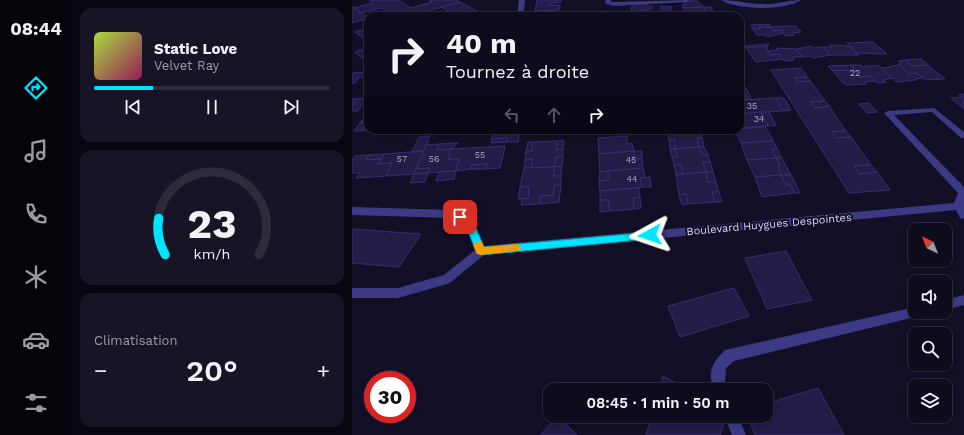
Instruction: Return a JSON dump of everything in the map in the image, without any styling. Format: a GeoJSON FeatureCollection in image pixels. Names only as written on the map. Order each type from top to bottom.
{"type":"FeatureCollection","features":[{"type":"Feature","properties":{"kind":"street"},"geometry":{"type":"LineString","coordinates":[[520,12],[522,0]]}},
{"type":"Feature","properties":{"kind":"street"},"geometry":{"type":"LineString","coordinates":[[608,1],[687,0]]}},
{"type":"Feature","properties":{"kind":"street"},"geometry":{"type":"LineString","coordinates":[[724,0],[766,5],[784,5],[798,0]]}},
{"type":"Feature","properties":{"kind":"street"},"geometry":{"type":"LineString","coordinates":[[964,136],[934,110],[888,113],[963,192],[961,206],[964,215]]}},
{"type":"Feature","properties":{"kind":"street","name":"Boulevard Huygues Despointes"},"geometry":{"type":"LineString","coordinates":[[481,251],[961,206]]}},
{"type":"Feature","properties":{"kind":"street"},"geometry":{"type":"LineString","coordinates":[[352,211],[452,214],[468,219],[481,251],[447,279],[398,293],[352,293]]}},
{"type":"Feature","properties":{"kind":"street"},"geometry":{"type":"LineString","coordinates":[[952,303],[964,300]]}},
{"type":"Feature","properties":{"kind":"street"},"geometry":{"type":"LineString","coordinates":[[718,383],[719,365],[730,355],[908,314]]}},
{"type":"Feature","properties":{"kind":"street"},"geometry":{"type":"LineString","coordinates":[[734,423],[738,435]]}},
{"type":"Feature","properties":{"kind":"building"},"geometry":{"type":"Polygon","coordinates":[[[369,0],[398,0],[411,8],[432,2],[429,0],[456,0],[460,2],[425,12],[386,12],[381,8],[361,13],[354,8],[373,3],[369,0]]]}},
{"type":"Feature","properties":{"kind":"building"},"geometry":{"type":"Polygon","coordinates":[[[537,0],[561,0],[561,2],[550,3],[549,5],[560,5],[559,10],[535,11],[537,0]]]}},
{"type":"Feature","properties":{"kind":"building"},"geometry":{"type":"Polygon","coordinates":[[[684,1],[697,1],[704,7],[683,8],[682,5],[686,5],[684,1]]]}},
{"type":"Feature","properties":{"kind":"building"},"geometry":{"type":"Polygon","coordinates":[[[460,2],[478,12],[449,12],[441,7],[460,2]]]}},
{"type":"Feature","properties":{"kind":"building"},"geometry":{"type":"Polygon","coordinates":[[[647,3],[648,6],[652,6],[652,9],[642,10],[643,12],[632,12],[631,7],[634,6],[634,4],[647,3]]]}},
{"type":"Feature","properties":{"kind":"building"},"geometry":{"type":"Polygon","coordinates":[[[661,6],[672,7],[671,10],[660,10],[661,6]]]}},
{"type":"Feature","properties":{"kind":"building"},"geometry":{"type":"Polygon","coordinates":[[[352,7],[364,15],[364,19],[352,23],[352,7]]]}},
{"type":"Feature","properties":{"kind":"building"},"geometry":{"type":"Polygon","coordinates":[[[704,7],[711,7],[714,12],[707,12],[704,7]]]}},
{"type":"Feature","properties":{"kind":"building"},"geometry":{"type":"Polygon","coordinates":[[[704,7],[706,10],[702,10],[704,12],[685,12],[683,8],[704,7]]]}},
{"type":"Feature","properties":{"kind":"building"},"geometry":{"type":"Polygon","coordinates":[[[648,9],[649,12],[643,12],[642,10],[648,9]]]}},
{"type":"Feature","properties":{"kind":"building"},"geometry":{"type":"Polygon","coordinates":[[[606,11],[606,12],[585,12],[606,11]]]}},
{"type":"Feature","properties":{"kind":"building"},"geometry":{"type":"Polygon","coordinates":[[[770,24],[769,27],[759,27],[761,28],[753,29],[751,25],[770,24]]]}},
{"type":"Feature","properties":{"kind":"building"},"geometry":{"type":"Polygon","coordinates":[[[796,26],[801,32],[792,33],[794,35],[785,36],[781,30],[773,31],[769,27],[796,26]]]}},
{"type":"Feature","properties":{"kind":"building"},"geometry":{"type":"Polygon","coordinates":[[[759,27],[769,27],[773,31],[781,30],[783,33],[767,37],[765,35],[757,35],[753,29],[761,28],[759,27]]]}},
{"type":"Feature","properties":{"kind":"building"},"geometry":{"type":"Polygon","coordinates":[[[364,29],[364,38],[363,38],[355,32],[364,29]]]}},
{"type":"Feature","properties":{"kind":"building"},"geometry":{"type":"Polygon","coordinates":[[[873,42],[887,54],[857,53],[847,43],[873,42]]]}},
{"type":"Feature","properties":{"kind":"building"},"geometry":{"type":"Polygon","coordinates":[[[769,44],[768,46],[746,48],[745,46],[769,44]]]}},
{"type":"Feature","properties":{"kind":"building"},"geometry":{"type":"Polygon","coordinates":[[[830,45],[849,46],[859,55],[831,55],[823,47],[832,47],[830,45]]]}},
{"type":"Feature","properties":{"kind":"building"},"geometry":{"type":"Polygon","coordinates":[[[768,46],[767,49],[770,55],[779,54],[783,59],[756,62],[746,48],[768,46]]]}},
{"type":"Feature","properties":{"kind":"building"},"geometry":{"type":"Polygon","coordinates":[[[812,46],[813,48],[823,47],[831,55],[813,58],[811,56],[802,57],[796,49],[812,46]]]}},
{"type":"Feature","properties":{"kind":"building"},"geometry":{"type":"Polygon","coordinates":[[[776,48],[796,49],[802,57],[792,57],[794,60],[784,61],[779,54],[770,55],[768,51],[778,50],[776,48]]]}},
{"type":"Feature","properties":{"kind":"building"},"geometry":{"type":"Polygon","coordinates":[[[364,49],[364,60],[355,52],[364,49]]]}},
{"type":"Feature","properties":{"kind":"building"},"geometry":{"type":"Polygon","coordinates":[[[921,59],[928,65],[913,66],[905,60],[921,59]]]}},
{"type":"Feature","properties":{"kind":"building"},"geometry":{"type":"Polygon","coordinates":[[[905,60],[913,66],[928,65],[945,79],[926,80],[917,73],[909,74],[900,66],[899,61],[905,60]]]}},
{"type":"Feature","properties":{"kind":"building"},"geometry":{"type":"Polygon","coordinates":[[[853,65],[854,70],[833,71],[828,66],[853,65]]]}},
{"type":"Feature","properties":{"kind":"building"},"geometry":{"type":"Polygon","coordinates":[[[853,65],[861,65],[863,67],[878,65],[893,78],[883,80],[886,82],[877,83],[870,76],[860,77],[854,70],[853,65]]]}},
{"type":"Feature","properties":{"kind":"building"},"geometry":{"type":"Polygon","coordinates":[[[900,65],[909,74],[917,73],[923,78],[896,82],[881,68],[891,67],[890,66],[900,65]]]}},
{"type":"Feature","properties":{"kind":"building"},"geometry":{"type":"Polygon","coordinates":[[[801,68],[807,77],[795,78],[797,82],[810,81],[825,101],[811,102],[815,108],[829,106],[846,131],[832,132],[836,138],[851,137],[871,165],[854,166],[859,174],[877,172],[890,190],[849,193],[771,70],[801,68]]]}},
{"type":"Feature","properties":{"kind":"building"},"geometry":{"type":"Polygon","coordinates":[[[854,70],[860,77],[870,76],[875,81],[864,82],[866,84],[845,85],[833,71],[854,70]]]}},
{"type":"Feature","properties":{"kind":"building"},"geometry":{"type":"Polygon","coordinates":[[[364,72],[364,77],[359,77],[355,83],[352,83],[352,73],[364,72]]]}},
{"type":"Feature","properties":{"kind":"building"},"geometry":{"type":"Polygon","coordinates":[[[807,77],[810,81],[797,82],[795,78],[807,77]]]}},
{"type":"Feature","properties":{"kind":"building"},"geometry":{"type":"Polygon","coordinates":[[[744,88],[746,88],[752,100],[748,100],[744,94],[744,88]]]}},
{"type":"Feature","properties":{"kind":"building"},"geometry":{"type":"Polygon","coordinates":[[[744,94],[745,94],[748,100],[744,100],[744,94]]]}},
{"type":"Feature","properties":{"kind":"building"},"geometry":{"type":"Polygon","coordinates":[[[964,94],[964,109],[951,98],[961,97],[959,95],[964,94]]]}},
{"type":"Feature","properties":{"kind":"building"},"geometry":{"type":"Polygon","coordinates":[[[364,98],[364,102],[358,111],[352,111],[352,99],[364,98]]]}},
{"type":"Feature","properties":{"kind":"building"},"geometry":{"type":"Polygon","coordinates":[[[776,98],[783,111],[744,114],[744,100],[776,98]]]}},
{"type":"Feature","properties":{"kind":"building"},"geometry":{"type":"Polygon","coordinates":[[[776,98],[784,98],[791,110],[783,111],[776,98]]]}},
{"type":"Feature","properties":{"kind":"building"},"geometry":{"type":"Polygon","coordinates":[[[825,101],[829,106],[815,108],[811,102],[825,101]]]}},
{"type":"Feature","properties":{"kind":"building"},"geometry":{"type":"Polygon","coordinates":[[[869,103],[877,112],[867,113],[859,104],[869,103]]]}},
{"type":"Feature","properties":{"kind":"building"},"geometry":{"type":"Polygon","coordinates":[[[761,112],[769,112],[776,125],[768,126],[761,112]]]}},
{"type":"Feature","properties":{"kind":"building"},"geometry":{"type":"Polygon","coordinates":[[[761,112],[768,126],[744,128],[744,114],[761,112]]]}},
{"type":"Feature","properties":{"kind":"building"},"geometry":{"type":"Polygon","coordinates":[[[364,117],[364,122],[360,123],[364,117]]]}},
{"type":"Feature","properties":{"kind":"building"},"geometry":{"type":"Polygon","coordinates":[[[364,122],[364,126],[361,131],[354,131],[360,123],[364,122]]]}},
{"type":"Feature","properties":{"kind":"building"},"geometry":{"type":"Polygon","coordinates":[[[765,126],[773,141],[741,143],[737,134],[744,134],[744,129],[765,126]]]}},
{"type":"Feature","properties":{"kind":"building"},"geometry":{"type":"Polygon","coordinates":[[[846,131],[851,137],[836,138],[832,132],[846,131]]]}},
{"type":"Feature","properties":{"kind":"building"},"geometry":{"type":"Polygon","coordinates":[[[493,134],[519,134],[518,142],[507,142],[507,138],[492,139],[493,134]]]}},
{"type":"Feature","properties":{"kind":"building"},"geometry":{"type":"Polygon","coordinates":[[[668,134],[700,134],[702,138],[697,138],[699,147],[675,149],[674,140],[669,140],[668,134]]]}},
{"type":"Feature","properties":{"kind":"building"},"geometry":{"type":"Polygon","coordinates":[[[430,136],[424,151],[412,152],[419,137],[430,136]]]}},
{"type":"Feature","properties":{"kind":"building"},"geometry":{"type":"Polygon","coordinates":[[[627,136],[628,144],[632,143],[634,151],[599,154],[598,138],[627,136]]]}},
{"type":"Feature","properties":{"kind":"building"},"geometry":{"type":"Polygon","coordinates":[[[507,138],[507,142],[491,143],[492,139],[507,138]]]}},
{"type":"Feature","properties":{"kind":"building"},"geometry":{"type":"Polygon","coordinates":[[[697,138],[702,138],[704,147],[699,147],[697,138]]]}},
{"type":"Feature","properties":{"kind":"building"},"geometry":{"type":"Polygon","coordinates":[[[564,140],[563,149],[556,150],[557,141],[564,140]]]}},
{"type":"Feature","properties":{"kind":"building"},"geometry":{"type":"Polygon","coordinates":[[[669,140],[674,140],[675,149],[670,149],[669,140]]]}},
{"type":"Feature","properties":{"kind":"building"},"geometry":{"type":"Polygon","coordinates":[[[557,141],[556,150],[563,149],[563,157],[556,157],[554,167],[531,168],[533,159],[525,160],[526,152],[532,151],[533,142],[557,141]]]}},
{"type":"Feature","properties":{"kind":"building"},"geometry":{"type":"Polygon","coordinates":[[[773,141],[777,148],[772,149],[776,158],[747,160],[741,143],[773,141]]]}},
{"type":"Feature","properties":{"kind":"building"},"geometry":{"type":"Polygon","coordinates":[[[528,142],[533,142],[532,151],[526,152],[528,142]]]}},
{"type":"Feature","properties":{"kind":"building"},"geometry":{"type":"Polygon","coordinates":[[[458,143],[451,149],[437,150],[439,144],[458,143]]]}},
{"type":"Feature","properties":{"kind":"building"},"geometry":{"type":"Polygon","coordinates":[[[439,144],[437,150],[451,149],[448,159],[459,159],[456,171],[428,173],[430,168],[416,169],[426,145],[439,144]]]}},
{"type":"Feature","properties":{"kind":"building"},"geometry":{"type":"Polygon","coordinates":[[[505,146],[500,168],[486,169],[487,164],[472,165],[471,169],[456,171],[459,159],[448,159],[451,149],[505,146]]]}},
{"type":"Feature","properties":{"kind":"building"},"geometry":{"type":"Polygon","coordinates":[[[699,147],[702,155],[708,155],[710,162],[703,162],[706,172],[683,174],[681,165],[674,165],[672,157],[678,157],[675,149],[699,147]]]}},
{"type":"Feature","properties":{"kind":"building"},"geometry":{"type":"Polygon","coordinates":[[[699,147],[704,147],[708,155],[702,155],[699,147]]]}},
{"type":"Feature","properties":{"kind":"building"},"geometry":{"type":"Polygon","coordinates":[[[777,148],[781,157],[776,158],[772,149],[777,148]]]}},
{"type":"Feature","properties":{"kind":"building"},"geometry":{"type":"Polygon","coordinates":[[[670,149],[675,149],[678,157],[672,157],[670,149]]]}},
{"type":"Feature","properties":{"kind":"building"},"geometry":{"type":"Polygon","coordinates":[[[424,151],[414,174],[386,176],[392,163],[378,164],[384,154],[424,151]]]}},
{"type":"Feature","properties":{"kind":"building"},"geometry":{"type":"Polygon","coordinates":[[[634,151],[642,151],[642,159],[634,159],[634,151]]]}},
{"type":"Feature","properties":{"kind":"building"},"geometry":{"type":"Polygon","coordinates":[[[634,151],[634,159],[642,159],[643,168],[600,172],[599,154],[634,151]]]}},
{"type":"Feature","properties":{"kind":"building"},"geometry":{"type":"Polygon","coordinates":[[[384,154],[381,159],[366,160],[369,155],[384,154]]]}},
{"type":"Feature","properties":{"kind":"building"},"geometry":{"type":"Polygon","coordinates":[[[369,155],[366,160],[381,159],[378,164],[392,163],[386,176],[356,178],[360,173],[352,173],[352,160],[355,156],[369,155]]]}},
{"type":"Feature","properties":{"kind":"building"},"geometry":{"type":"Polygon","coordinates":[[[556,157],[563,157],[562,166],[554,167],[556,157]]]}},
{"type":"Feature","properties":{"kind":"building"},"geometry":{"type":"Polygon","coordinates":[[[781,157],[791,175],[781,175],[778,166],[780,165],[776,158],[781,157]]]}},
{"type":"Feature","properties":{"kind":"building"},"geometry":{"type":"Polygon","coordinates":[[[776,158],[780,165],[778,166],[781,175],[755,177],[747,160],[776,158]]]}},
{"type":"Feature","properties":{"kind":"building"},"geometry":{"type":"Polygon","coordinates":[[[533,159],[531,168],[524,168],[525,160],[533,159]]]}},
{"type":"Feature","properties":{"kind":"building"},"geometry":{"type":"Polygon","coordinates":[[[703,162],[710,162],[713,172],[706,172],[703,162]]]}},
{"type":"Feature","properties":{"kind":"building"},"geometry":{"type":"Polygon","coordinates":[[[487,164],[486,169],[471,169],[472,165],[487,164]]]}},
{"type":"Feature","properties":{"kind":"building"},"geometry":{"type":"Polygon","coordinates":[[[674,165],[681,165],[683,174],[676,175],[674,165]]]}},
{"type":"Feature","properties":{"kind":"building"},"geometry":{"type":"Polygon","coordinates":[[[871,165],[877,172],[859,174],[854,166],[871,165]]]}},
{"type":"Feature","properties":{"kind":"building"},"geometry":{"type":"Polygon","coordinates":[[[562,166],[561,176],[554,176],[554,167],[562,166]]]}},
{"type":"Feature","properties":{"kind":"building"},"geometry":{"type":"Polygon","coordinates":[[[554,167],[554,176],[561,176],[561,185],[554,185],[553,195],[541,196],[539,204],[521,205],[522,199],[528,198],[529,187],[520,187],[524,168],[554,167]]]}},
{"type":"Feature","properties":{"kind":"building"},"geometry":{"type":"Polygon","coordinates":[[[430,168],[428,173],[414,174],[416,169],[430,168]]]}},
{"type":"Feature","properties":{"kind":"building"},"geometry":{"type":"Polygon","coordinates":[[[643,168],[645,178],[640,178],[642,187],[600,191],[599,181],[608,180],[608,171],[643,168]]]}},
{"type":"Feature","properties":{"kind":"building"},"geometry":{"type":"Polygon","coordinates":[[[456,171],[454,179],[436,181],[439,172],[456,171]]]}},
{"type":"Feature","properties":{"kind":"building"},"geometry":{"type":"Polygon","coordinates":[[[608,171],[608,180],[599,181],[600,172],[608,171]]]}},
{"type":"Feature","properties":{"kind":"building"},"geometry":{"type":"Polygon","coordinates":[[[706,172],[708,182],[716,182],[719,192],[712,192],[715,202],[688,204],[686,194],[679,195],[676,175],[706,172]]]}},
{"type":"Feature","properties":{"kind":"building"},"geometry":{"type":"Polygon","coordinates":[[[706,172],[713,172],[716,182],[708,182],[706,172]]]}},
{"type":"Feature","properties":{"kind":"building"},"geometry":{"type":"Polygon","coordinates":[[[428,173],[425,182],[410,183],[414,174],[428,173]]]}},
{"type":"Feature","properties":{"kind":"building"},"geometry":{"type":"Polygon","coordinates":[[[781,175],[785,184],[790,184],[795,193],[762,197],[755,177],[781,175]]]}},
{"type":"Feature","properties":{"kind":"building"},"geometry":{"type":"Polygon","coordinates":[[[781,175],[791,175],[800,193],[795,193],[790,184],[785,184],[781,175]]]}},
{"type":"Feature","properties":{"kind":"building"},"geometry":{"type":"Polygon","coordinates":[[[650,177],[651,187],[642,187],[640,178],[650,177]]]}},
{"type":"Feature","properties":{"kind":"building"},"geometry":{"type":"Polygon","coordinates":[[[554,185],[561,185],[559,202],[539,204],[541,196],[553,195],[554,185]]]}},
{"type":"Feature","properties":{"kind":"building"},"geometry":{"type":"Polygon","coordinates":[[[520,187],[529,187],[528,198],[518,199],[520,187]]]}},
{"type":"Feature","properties":{"kind":"building"},"geometry":{"type":"Polygon","coordinates":[[[639,188],[640,197],[633,198],[634,209],[610,211],[608,200],[600,200],[600,191],[639,188]]]}},
{"type":"Feature","properties":{"kind":"building"},"geometry":{"type":"Polygon","coordinates":[[[712,192],[719,192],[722,202],[715,202],[712,192]]]}},
{"type":"Feature","properties":{"kind":"building"},"geometry":{"type":"Polygon","coordinates":[[[686,194],[688,204],[682,205],[679,195],[686,194]]]}},
{"type":"Feature","properties":{"kind":"building"},"geometry":{"type":"Polygon","coordinates":[[[640,197],[641,208],[634,209],[633,198],[640,197]]]}},
{"type":"Feature","properties":{"kind":"building"},"geometry":{"type":"Polygon","coordinates":[[[600,200],[608,200],[610,211],[600,212],[600,200]]]}},
{"type":"Feature","properties":{"kind":"building"},"geometry":{"type":"Polygon","coordinates":[[[352,229],[421,234],[399,267],[352,263],[352,229]]]}},
{"type":"Feature","properties":{"kind":"building"},"geometry":{"type":"Polygon","coordinates":[[[786,251],[812,300],[767,309],[745,258],[786,251]]]}},
{"type":"Feature","properties":{"kind":"building"},"geometry":{"type":"Polygon","coordinates":[[[734,288],[749,316],[680,337],[668,306],[734,288]]]}},
{"type":"Feature","properties":{"kind":"building"},"geometry":{"type":"Polygon","coordinates":[[[663,376],[676,383],[661,383],[663,376]]]}},
{"type":"Feature","properties":{"kind":"building"},"geometry":{"type":"Polygon","coordinates":[[[818,388],[844,435],[755,435],[750,423],[773,423],[773,402],[818,388]]]}},
{"type":"Feature","properties":{"kind":"building"},"geometry":{"type":"Polygon","coordinates":[[[551,423],[565,423],[577,435],[540,435],[551,423]]]}},
{"type":"Feature","properties":{"kind":"building"},"geometry":{"type":"Polygon","coordinates":[[[650,423],[724,423],[720,435],[646,435],[650,423]]]}},
{"type":"Feature","properties":{"kind":"slow traffic"},"geometry":{"type":"LineString","coordinates":[[478,245],[481,251],[517,248]]}},
{"type":"Feature","properties":{"kind":"route"},"geometry":{"type":"LineString","coordinates":[[460,217],[468,219],[481,251],[650,235]]}}]}
